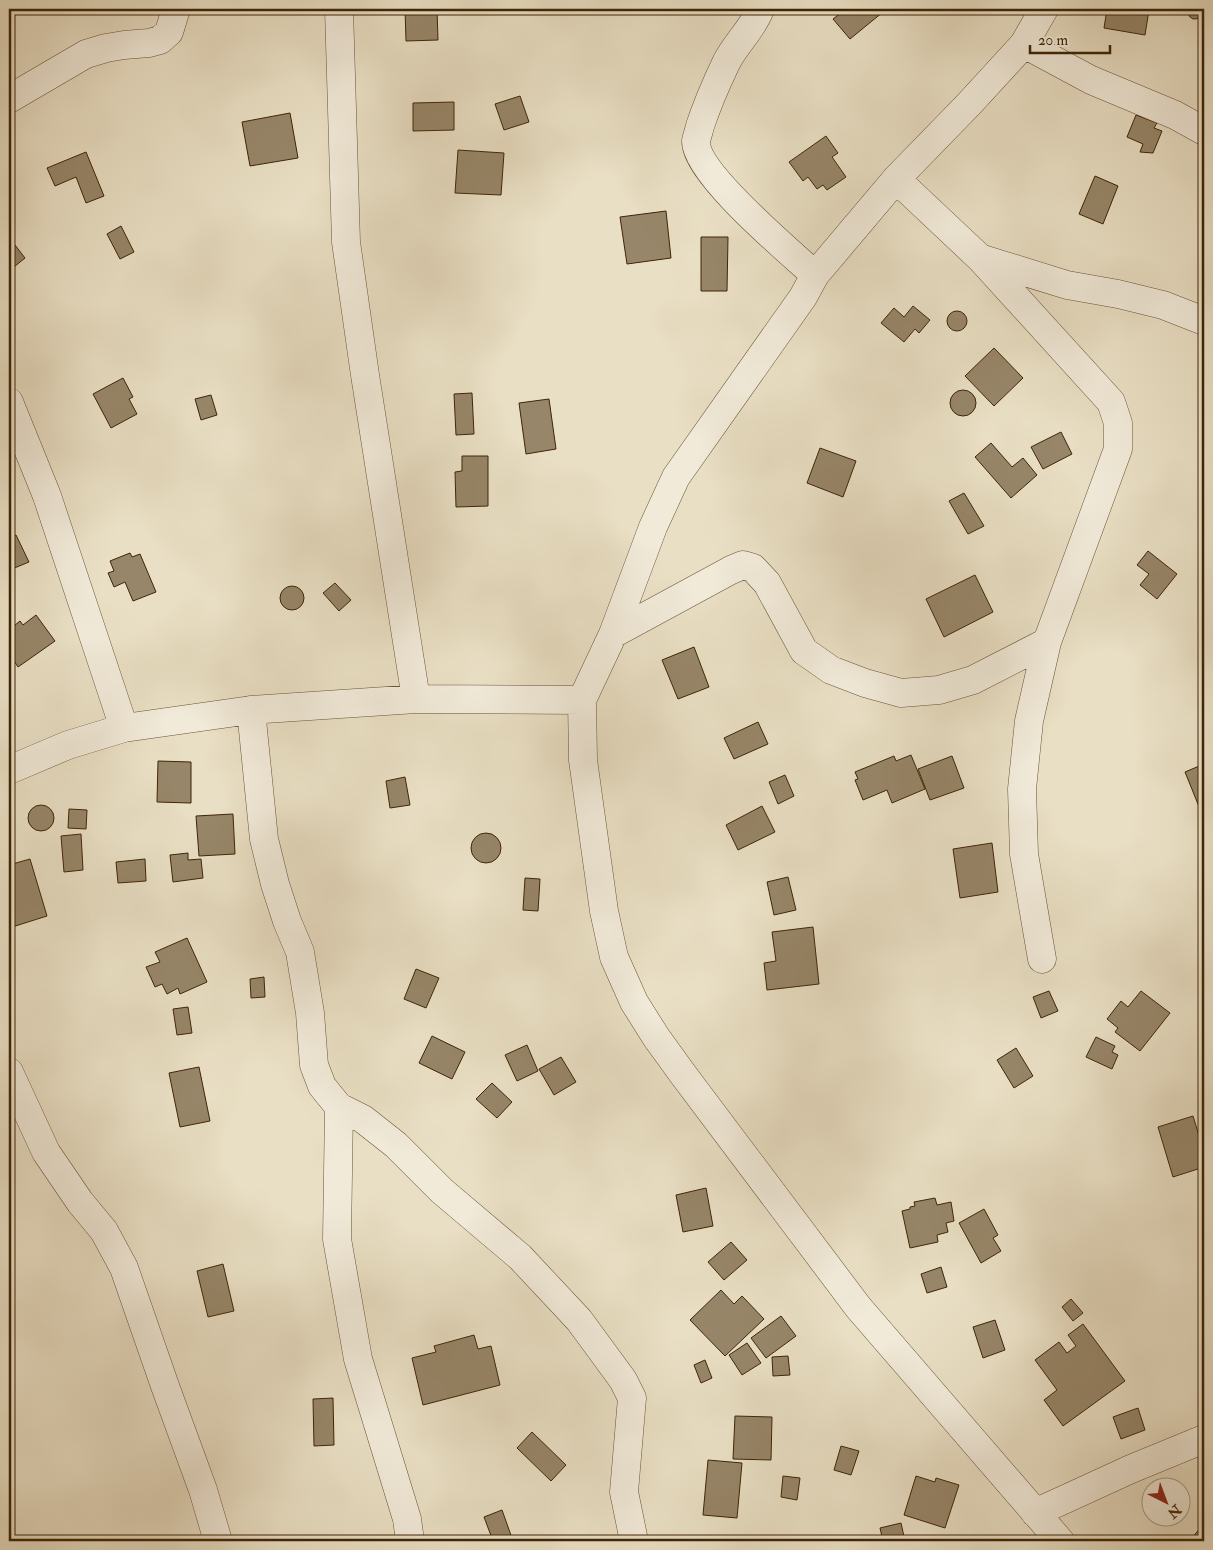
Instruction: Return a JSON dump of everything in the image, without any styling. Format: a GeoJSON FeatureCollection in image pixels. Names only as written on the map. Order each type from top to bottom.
{"type":"FeatureCollection","features":[{"type":"Feature","properties":{"kind":"street"},"geometry":{"type":"LineString","coordinates":[[9,99],[86,54],[124,44],[149,43],[160,40],[169,32],[176,9]]}},
{"type":"Feature","properties":{"kind":"street"},"geometry":{"type":"LineString","coordinates":[[339,9],[346,242],[416,699]]}},
{"type":"Feature","properties":{"kind":"street"},"geometry":{"type":"LineString","coordinates":[[760,9],[757,18],[727,60],[712,94],[696,141],[698,151],[704,164],[724,188],[815,275]]}},
{"type":"Feature","properties":{"kind":"street"},"geometry":{"type":"LineString","coordinates":[[1044,9],[1024,44],[896,179],[815,275],[803,297],[676,478],[653,527],[613,634],[582,700],[584,760],[604,911],[614,957],[634,1002],[677,1066],[858,1308],[1060,1541]]}},
{"type":"Feature","properties":{"kind":"street"},"geometry":{"type":"LineString","coordinates":[[1024,44],[1091,80],[1174,115],[1204,130]]}},
{"type":"Feature","properties":{"kind":"street"},"geometry":{"type":"LineString","coordinates":[[896,179],[981,259],[1111,402],[1118,423],[1118,449],[1047,642],[1029,721],[1022,789],[1024,854],[1042,959]]}},
{"type":"Feature","properties":{"kind":"street"},"geometry":{"type":"LineString","coordinates":[[981,259],[1066,285],[1118,294],[1163,305],[1204,321]]}},
{"type":"Feature","properties":{"kind":"street"},"geometry":{"type":"LineString","coordinates":[[9,402],[47,496],[124,728]]}},
{"type":"Feature","properties":{"kind":"street"},"geometry":{"type":"LineString","coordinates":[[613,634],[731,570],[743,566],[753,568],[767,582],[804,651],[831,670],[865,683],[901,693],[939,690],[973,680],[1047,642]]}},
{"type":"Feature","properties":{"kind":"street"},"geometry":{"type":"LineString","coordinates":[[9,770],[68,745],[124,728],[251,710],[416,699],[582,700]]}},
{"type":"Feature","properties":{"kind":"street"},"geometry":{"type":"LineString","coordinates":[[251,710],[264,839],[275,884],[287,921],[300,952],[310,1013],[314,1065],[322,1086],[339,1107],[363,1119],[396,1145],[442,1191],[520,1257],[579,1320],[623,1380],[632,1398],[624,1492],[634,1541]]}},
{"type":"Feature","properties":{"kind":"street"},"geometry":{"type":"LineString","coordinates":[[9,1072],[46,1152],[80,1202],[104,1231],[124,1268],[164,1386],[204,1490],[218,1541]]}},
{"type":"Feature","properties":{"kind":"street"},"geometry":{"type":"LineString","coordinates":[[339,1107],[337,1239],[358,1359],[407,1518],[410,1541]]}},
{"type":"Feature","properties":{"kind":"street"},"geometry":{"type":"LineString","coordinates":[[1035,1513],[1131,1469],[1204,1439]]}},
{"type":"Feature","properties":{"kind":"building"},"geometry":{"type":"Polygon","coordinates":[[[405,9],[437,9],[438,40],[406,41],[405,9]]]}},
{"type":"Feature","properties":{"kind":"building"},"geometry":{"type":"Polygon","coordinates":[[[846,9],[881,9],[883,12],[850,39],[833,19],[846,9]]]}},
{"type":"Feature","properties":{"kind":"building"},"geometry":{"type":"Polygon","coordinates":[[[1107,9],[1149,10],[1145,35],[1104,28],[1107,9]]]}},
{"type":"Feature","properties":{"kind":"building"},"geometry":{"type":"Polygon","coordinates":[[[1185,9],[1204,9],[1204,18],[1193,19],[1185,9]]]}},
{"type":"Feature","properties":{"kind":"building"},"geometry":{"type":"Polygon","coordinates":[[[520,96],[529,122],[504,130],[495,104],[520,96]]]}},
{"type":"Feature","properties":{"kind":"building"},"geometry":{"type":"Polygon","coordinates":[[[454,102],[454,130],[413,131],[413,103],[454,102]]]}},
{"type":"Feature","properties":{"kind":"building"},"geometry":{"type":"Polygon","coordinates":[[[290,113],[298,158],[250,166],[242,122],[290,113]]]}},
{"type":"Feature","properties":{"kind":"building"},"geometry":{"type":"Polygon","coordinates":[[[1136,115],[1157,123],[1154,128],[1162,131],[1153,153],[1140,152],[1143,144],[1127,137],[1136,115]]]}},
{"type":"Feature","properties":{"kind":"building"},"geometry":{"type":"Polygon","coordinates":[[[826,136],[838,153],[832,157],[846,177],[827,190],[823,185],[817,189],[808,177],[803,181],[789,162],[826,136]]]}},
{"type":"Feature","properties":{"kind":"building"},"geometry":{"type":"Polygon","coordinates":[[[458,150],[504,153],[501,195],[455,193],[458,150]]]}},
{"type":"Feature","properties":{"kind":"building"},"geometry":{"type":"Polygon","coordinates":[[[86,152],[104,196],[86,203],[76,177],[55,186],[47,168],[86,152]]]}},
{"type":"Feature","properties":{"kind":"building"},"geometry":{"type":"Polygon","coordinates":[[[1095,176],[1118,186],[1103,224],[1079,214],[1095,176]]]}},
{"type":"Feature","properties":{"kind":"building"},"geometry":{"type":"Polygon","coordinates":[[[666,211],[671,258],[627,264],[620,217],[666,211]]]}},
{"type":"Feature","properties":{"kind":"building"},"geometry":{"type":"Polygon","coordinates":[[[121,226],[134,252],[120,259],[107,234],[121,226]]]}},
{"type":"Feature","properties":{"kind":"building"},"geometry":{"type":"Polygon","coordinates":[[[701,237],[728,237],[727,291],[701,291],[701,237]]]}},
{"type":"Feature","properties":{"kind":"building"},"geometry":{"type":"Polygon","coordinates":[[[15,245],[25,258],[9,271],[9,250],[15,245]]]}},
{"type":"Feature","properties":{"kind":"building"},"geometry":{"type":"Polygon","coordinates":[[[913,306],[930,320],[919,333],[915,329],[904,342],[881,323],[894,308],[904,317],[913,306]]]}},
{"type":"Feature","properties":{"kind":"building"},"geometry":{"type":"Polygon","coordinates":[[[957,311],[964,314],[967,321],[964,328],[957,331],[950,328],[947,321],[950,314],[957,311]]]}},
{"type":"Feature","properties":{"kind":"building"},"geometry":{"type":"Polygon","coordinates":[[[994,348],[1023,378],[994,406],[965,376],[994,348]]]}},
{"type":"Feature","properties":{"kind":"building"},"geometry":{"type":"Polygon","coordinates":[[[123,378],[133,397],[129,399],[137,414],[111,428],[93,394],[123,378]]]}},
{"type":"Feature","properties":{"kind":"building"},"geometry":{"type":"Polygon","coordinates":[[[963,390],[972,394],[976,403],[972,412],[963,416],[954,412],[950,403],[954,394],[963,390]]]}},
{"type":"Feature","properties":{"kind":"building"},"geometry":{"type":"Polygon","coordinates":[[[472,393],[474,434],[456,435],[454,394],[472,393]]]}},
{"type":"Feature","properties":{"kind":"building"},"geometry":{"type":"Polygon","coordinates":[[[211,395],[217,415],[201,420],[195,399],[211,395]]]}},
{"type":"Feature","properties":{"kind":"building"},"geometry":{"type":"Polygon","coordinates":[[[549,399],[556,449],[526,454],[519,403],[549,399]]]}},
{"type":"Feature","properties":{"kind":"building"},"geometry":{"type":"Polygon","coordinates":[[[1061,432],[1072,454],[1043,469],[1031,447],[1061,432]]]}},
{"type":"Feature","properties":{"kind":"building"},"geometry":{"type":"Polygon","coordinates":[[[991,443],[1012,467],[1023,458],[1037,475],[1011,498],[975,457],[991,443]]]}},
{"type":"Feature","properties":{"kind":"building"},"geometry":{"type":"Polygon","coordinates":[[[820,448],[856,461],[843,497],[807,483],[820,448]]]}},
{"type":"Feature","properties":{"kind":"building"},"geometry":{"type":"Polygon","coordinates":[[[462,456],[488,456],[488,506],[456,507],[455,472],[462,471],[462,456]]]}},
{"type":"Feature","properties":{"kind":"building"},"geometry":{"type":"Polygon","coordinates":[[[964,493],[984,526],[968,534],[949,501],[964,493]]]}},
{"type":"Feature","properties":{"kind":"building"},"geometry":{"type":"Polygon","coordinates":[[[16,535],[29,562],[12,569],[9,561],[9,538],[16,535]]]}},
{"type":"Feature","properties":{"kind":"building"},"geometry":{"type":"Polygon","coordinates":[[[1148,551],[1177,574],[1157,599],[1140,585],[1149,574],[1137,565],[1148,551]]]}},
{"type":"Feature","properties":{"kind":"building"},"geometry":{"type":"Polygon","coordinates":[[[130,553],[132,557],[140,554],[156,592],[133,601],[125,582],[114,587],[108,573],[114,571],[110,561],[130,553]]]}},
{"type":"Feature","properties":{"kind":"building"},"geometry":{"type":"Polygon","coordinates":[[[975,575],[993,612],[944,637],[926,599],[975,575]]]}},
{"type":"Feature","properties":{"kind":"building"},"geometry":{"type":"Polygon","coordinates":[[[335,583],[351,600],[339,611],[323,593],[335,583]]]}},
{"type":"Feature","properties":{"kind":"building"},"geometry":{"type":"Polygon","coordinates":[[[292,586],[297,587],[303,593],[303,603],[297,609],[292,610],[287,609],[281,603],[280,598],[281,593],[287,587],[292,586]]]}},
{"type":"Feature","properties":{"kind":"building"},"geometry":{"type":"Polygon","coordinates":[[[36,615],[55,641],[18,667],[9,653],[9,630],[20,621],[23,625],[36,615]]]}},
{"type":"Feature","properties":{"kind":"building"},"geometry":{"type":"Polygon","coordinates":[[[694,647],[709,687],[678,699],[662,660],[694,647]]]}},
{"type":"Feature","properties":{"kind":"building"},"geometry":{"type":"Polygon","coordinates":[[[758,722],[768,744],[734,759],[724,738],[758,722]]]}},
{"type":"Feature","properties":{"kind":"building"},"geometry":{"type":"Polygon","coordinates":[[[911,755],[925,789],[892,803],[887,790],[863,800],[855,780],[858,779],[855,772],[894,756],[896,761],[911,755]]]}},
{"type":"Feature","properties":{"kind":"building"},"geometry":{"type":"Polygon","coordinates":[[[952,756],[964,788],[930,800],[918,769],[952,756]]]}},
{"type":"Feature","properties":{"kind":"building"},"geometry":{"type":"Polygon","coordinates":[[[158,761],[191,762],[191,803],[157,802],[158,761]]]}},
{"type":"Feature","properties":{"kind":"building"},"geometry":{"type":"Polygon","coordinates":[[[1204,764],[1204,813],[1202,814],[1185,772],[1204,764]]]}},
{"type":"Feature","properties":{"kind":"building"},"geometry":{"type":"Polygon","coordinates":[[[785,775],[794,796],[778,804],[769,782],[785,775]]]}},
{"type":"Feature","properties":{"kind":"building"},"geometry":{"type":"Polygon","coordinates":[[[405,777],[410,805],[390,808],[386,781],[405,777]]]}},
{"type":"Feature","properties":{"kind":"building"},"geometry":{"type":"Polygon","coordinates":[[[41,805],[50,809],[54,818],[50,827],[41,831],[32,827],[28,818],[32,809],[41,805]]]}},
{"type":"Feature","properties":{"kind":"building"},"geometry":{"type":"Polygon","coordinates":[[[762,806],[775,832],[738,850],[726,825],[762,806]]]}},
{"type":"Feature","properties":{"kind":"building"},"geometry":{"type":"Polygon","coordinates":[[[69,809],[87,810],[86,829],[68,828],[69,809]]]}},
{"type":"Feature","properties":{"kind":"building"},"geometry":{"type":"Polygon","coordinates":[[[233,814],[235,854],[199,856],[196,816],[233,814]]]}},
{"type":"Feature","properties":{"kind":"building"},"geometry":{"type":"Polygon","coordinates":[[[486,833],[497,837],[501,848],[497,859],[486,863],[475,859],[471,848],[475,837],[486,833]]]}},
{"type":"Feature","properties":{"kind":"building"},"geometry":{"type":"Polygon","coordinates":[[[81,834],[83,870],[64,872],[61,836],[81,834]]]}},
{"type":"Feature","properties":{"kind":"building"},"geometry":{"type":"Polygon","coordinates":[[[992,843],[998,892],[960,898],[953,849],[992,843]]]}},
{"type":"Feature","properties":{"kind":"building"},"geometry":{"type":"Polygon","coordinates":[[[188,853],[188,860],[201,859],[203,878],[173,882],[170,855],[188,853]]]}},
{"type":"Feature","properties":{"kind":"building"},"geometry":{"type":"Polygon","coordinates":[[[30,859],[47,916],[9,928],[9,865],[30,859]]]}},
{"type":"Feature","properties":{"kind":"building"},"geometry":{"type":"Polygon","coordinates":[[[145,859],[146,881],[118,883],[116,862],[145,859]]]}},
{"type":"Feature","properties":{"kind":"building"},"geometry":{"type":"Polygon","coordinates":[[[788,877],[796,910],[774,915],[767,882],[788,877]]]}},
{"type":"Feature","properties":{"kind":"building"},"geometry":{"type":"Polygon","coordinates":[[[525,878],[540,879],[538,911],[523,910],[525,878]]]}},
{"type":"Feature","properties":{"kind":"building"},"geometry":{"type":"Polygon","coordinates":[[[813,927],[819,984],[767,990],[764,963],[776,961],[772,932],[813,927]]]}},
{"type":"Feature","properties":{"kind":"building"},"geometry":{"type":"Polygon","coordinates":[[[187,938],[207,982],[180,994],[178,988],[167,994],[162,984],[155,987],[146,967],[160,962],[155,952],[187,938]]]}},
{"type":"Feature","properties":{"kind":"building"},"geometry":{"type":"Polygon","coordinates":[[[416,969],[439,978],[426,1008],[404,999],[416,969]]]}},
{"type":"Feature","properties":{"kind":"building"},"geometry":{"type":"Polygon","coordinates":[[[264,977],[265,997],[251,998],[250,979],[264,977]]]}},
{"type":"Feature","properties":{"kind":"building"},"geometry":{"type":"Polygon","coordinates":[[[1049,991],[1058,1011],[1041,1018],[1033,997],[1049,991]]]}},
{"type":"Feature","properties":{"kind":"building"},"geometry":{"type":"Polygon","coordinates":[[[1141,991],[1170,1013],[1140,1051],[1115,1032],[1118,1028],[1107,1019],[1121,1001],[1128,1007],[1141,991]]]}},
{"type":"Feature","properties":{"kind":"building"},"geometry":{"type":"Polygon","coordinates":[[[188,1007],[192,1033],[177,1035],[173,1009],[188,1007]]]}},
{"type":"Feature","properties":{"kind":"building"},"geometry":{"type":"Polygon","coordinates":[[[432,1036],[465,1052],[452,1079],[419,1063],[432,1036]]]}},
{"type":"Feature","properties":{"kind":"building"},"geometry":{"type":"Polygon","coordinates":[[[1096,1037],[1115,1046],[1112,1052],[1118,1055],[1112,1069],[1086,1057],[1096,1037]]]}},
{"type":"Feature","properties":{"kind":"building"},"geometry":{"type":"Polygon","coordinates":[[[527,1045],[538,1071],[517,1081],[505,1055],[527,1045]]]}},
{"type":"Feature","properties":{"kind":"building"},"geometry":{"type":"Polygon","coordinates":[[[1016,1048],[1033,1076],[1014,1088],[997,1060],[1016,1048]]]}},
{"type":"Feature","properties":{"kind":"building"},"geometry":{"type":"Polygon","coordinates":[[[561,1057],[576,1082],[554,1095],[539,1069],[561,1057]]]}},
{"type":"Feature","properties":{"kind":"building"},"geometry":{"type":"Polygon","coordinates":[[[199,1067],[210,1121],[180,1127],[169,1073],[199,1067]]]}},
{"type":"Feature","properties":{"kind":"building"},"geometry":{"type":"Polygon","coordinates":[[[492,1083],[512,1102],[497,1118],[476,1099],[492,1083]]]}},
{"type":"Feature","properties":{"kind":"building"},"geometry":{"type":"Polygon","coordinates":[[[1193,1116],[1204,1152],[1204,1167],[1173,1177],[1158,1127],[1193,1116]]]}},
{"type":"Feature","properties":{"kind":"building"},"geometry":{"type":"Polygon","coordinates":[[[706,1188],[713,1226],[683,1232],[676,1195],[706,1188]]]}},
{"type":"Feature","properties":{"kind":"building"},"geometry":{"type":"Polygon","coordinates":[[[935,1198],[937,1205],[951,1202],[954,1221],[946,1223],[948,1232],[937,1235],[938,1242],[910,1248],[902,1211],[915,1206],[914,1202],[935,1198]]]}},
{"type":"Feature","properties":{"kind":"building"},"geometry":{"type":"Polygon","coordinates":[[[984,1209],[998,1235],[993,1238],[1001,1251],[981,1263],[959,1223],[984,1209]]]}},
{"type":"Feature","properties":{"kind":"building"},"geometry":{"type":"Polygon","coordinates":[[[731,1242],[747,1260],[724,1280],[708,1262],[731,1242]]]}},
{"type":"Feature","properties":{"kind":"building"},"geometry":{"type":"Polygon","coordinates":[[[223,1264],[234,1311],[208,1317],[197,1271],[223,1264]]]}},
{"type":"Feature","properties":{"kind":"building"},"geometry":{"type":"Polygon","coordinates":[[[941,1267],[947,1287],[927,1293],[921,1274],[941,1267]]]}},
{"type":"Feature","properties":{"kind":"building"},"geometry":{"type":"Polygon","coordinates":[[[721,1290],[734,1304],[742,1296],[764,1319],[725,1356],[690,1320],[721,1290]]]}},
{"type":"Feature","properties":{"kind":"building"},"geometry":{"type":"Polygon","coordinates":[[[1071,1299],[1083,1313],[1073,1321],[1062,1307],[1071,1299]]]}},
{"type":"Feature","properties":{"kind":"building"},"geometry":{"type":"Polygon","coordinates":[[[781,1316],[796,1336],[766,1358],[751,1338],[781,1316]]]}},
{"type":"Feature","properties":{"kind":"building"},"geometry":{"type":"Polygon","coordinates":[[[995,1320],[1005,1350],[983,1358],[973,1327],[995,1320]]]}},
{"type":"Feature","properties":{"kind":"building"},"geometry":{"type":"Polygon","coordinates":[[[1083,1324],[1125,1381],[1063,1426],[1044,1400],[1057,1390],[1035,1360],[1059,1342],[1067,1353],[1076,1346],[1068,1335],[1083,1324]]]}},
{"type":"Feature","properties":{"kind":"building"},"geometry":{"type":"Polygon","coordinates":[[[474,1335],[478,1349],[491,1346],[500,1385],[423,1405],[412,1358],[436,1352],[434,1346],[474,1335]]]}},
{"type":"Feature","properties":{"kind":"building"},"geometry":{"type":"Polygon","coordinates":[[[747,1343],[761,1363],[742,1375],[729,1355],[747,1343]]]}},
{"type":"Feature","properties":{"kind":"building"},"geometry":{"type":"Polygon","coordinates":[[[788,1356],[790,1375],[773,1376],[772,1357],[788,1356]]]}},
{"type":"Feature","properties":{"kind":"building"},"geometry":{"type":"Polygon","coordinates":[[[705,1360],[712,1378],[701,1383],[694,1365],[705,1360]]]}},
{"type":"Feature","properties":{"kind":"building"},"geometry":{"type":"Polygon","coordinates":[[[333,1398],[334,1445],[314,1446],[313,1399],[333,1398]]]}},
{"type":"Feature","properties":{"kind":"building"},"geometry":{"type":"Polygon","coordinates":[[[1138,1408],[1145,1430],[1121,1439],[1113,1417],[1138,1408]]]}},
{"type":"Feature","properties":{"kind":"building"},"geometry":{"type":"Polygon","coordinates":[[[735,1416],[772,1417],[771,1460],[733,1459],[735,1416]]]}},
{"type":"Feature","properties":{"kind":"building"},"geometry":{"type":"Polygon","coordinates":[[[532,1432],[566,1465],[551,1481],[517,1448],[532,1432]]]}},
{"type":"Feature","properties":{"kind":"building"},"geometry":{"type":"Polygon","coordinates":[[[841,1446],[859,1451],[851,1475],[834,1470],[841,1446]]]}},
{"type":"Feature","properties":{"kind":"building"},"geometry":{"type":"Polygon","coordinates":[[[708,1460],[742,1463],[737,1518],[703,1515],[708,1460]]]}},
{"type":"Feature","properties":{"kind":"building"},"geometry":{"type":"Polygon","coordinates":[[[783,1476],[800,1478],[797,1500],[781,1497],[783,1476]]]}},
{"type":"Feature","properties":{"kind":"building"},"geometry":{"type":"Polygon","coordinates":[[[916,1476],[935,1482],[936,1478],[959,1485],[945,1528],[904,1515],[916,1476]]]}},
{"type":"Feature","properties":{"kind":"building"},"geometry":{"type":"Polygon","coordinates":[[[502,1510],[513,1541],[493,1541],[484,1517],[502,1510]]]}},
{"type":"Feature","properties":{"kind":"building"},"geometry":{"type":"Polygon","coordinates":[[[901,1523],[905,1541],[883,1541],[880,1528],[901,1523]]]}},
{"type":"Feature","properties":{"kind":"building"},"geometry":{"type":"Polygon","coordinates":[[[1204,1524],[1204,1541],[1189,1541],[1204,1524]]]}},
{"type":"Feature","properties":{"kind":"building"},"geometry":{"type":"Polygon","coordinates":[[[920,1536],[958,1541],[920,1541],[920,1536]]]}}]}
